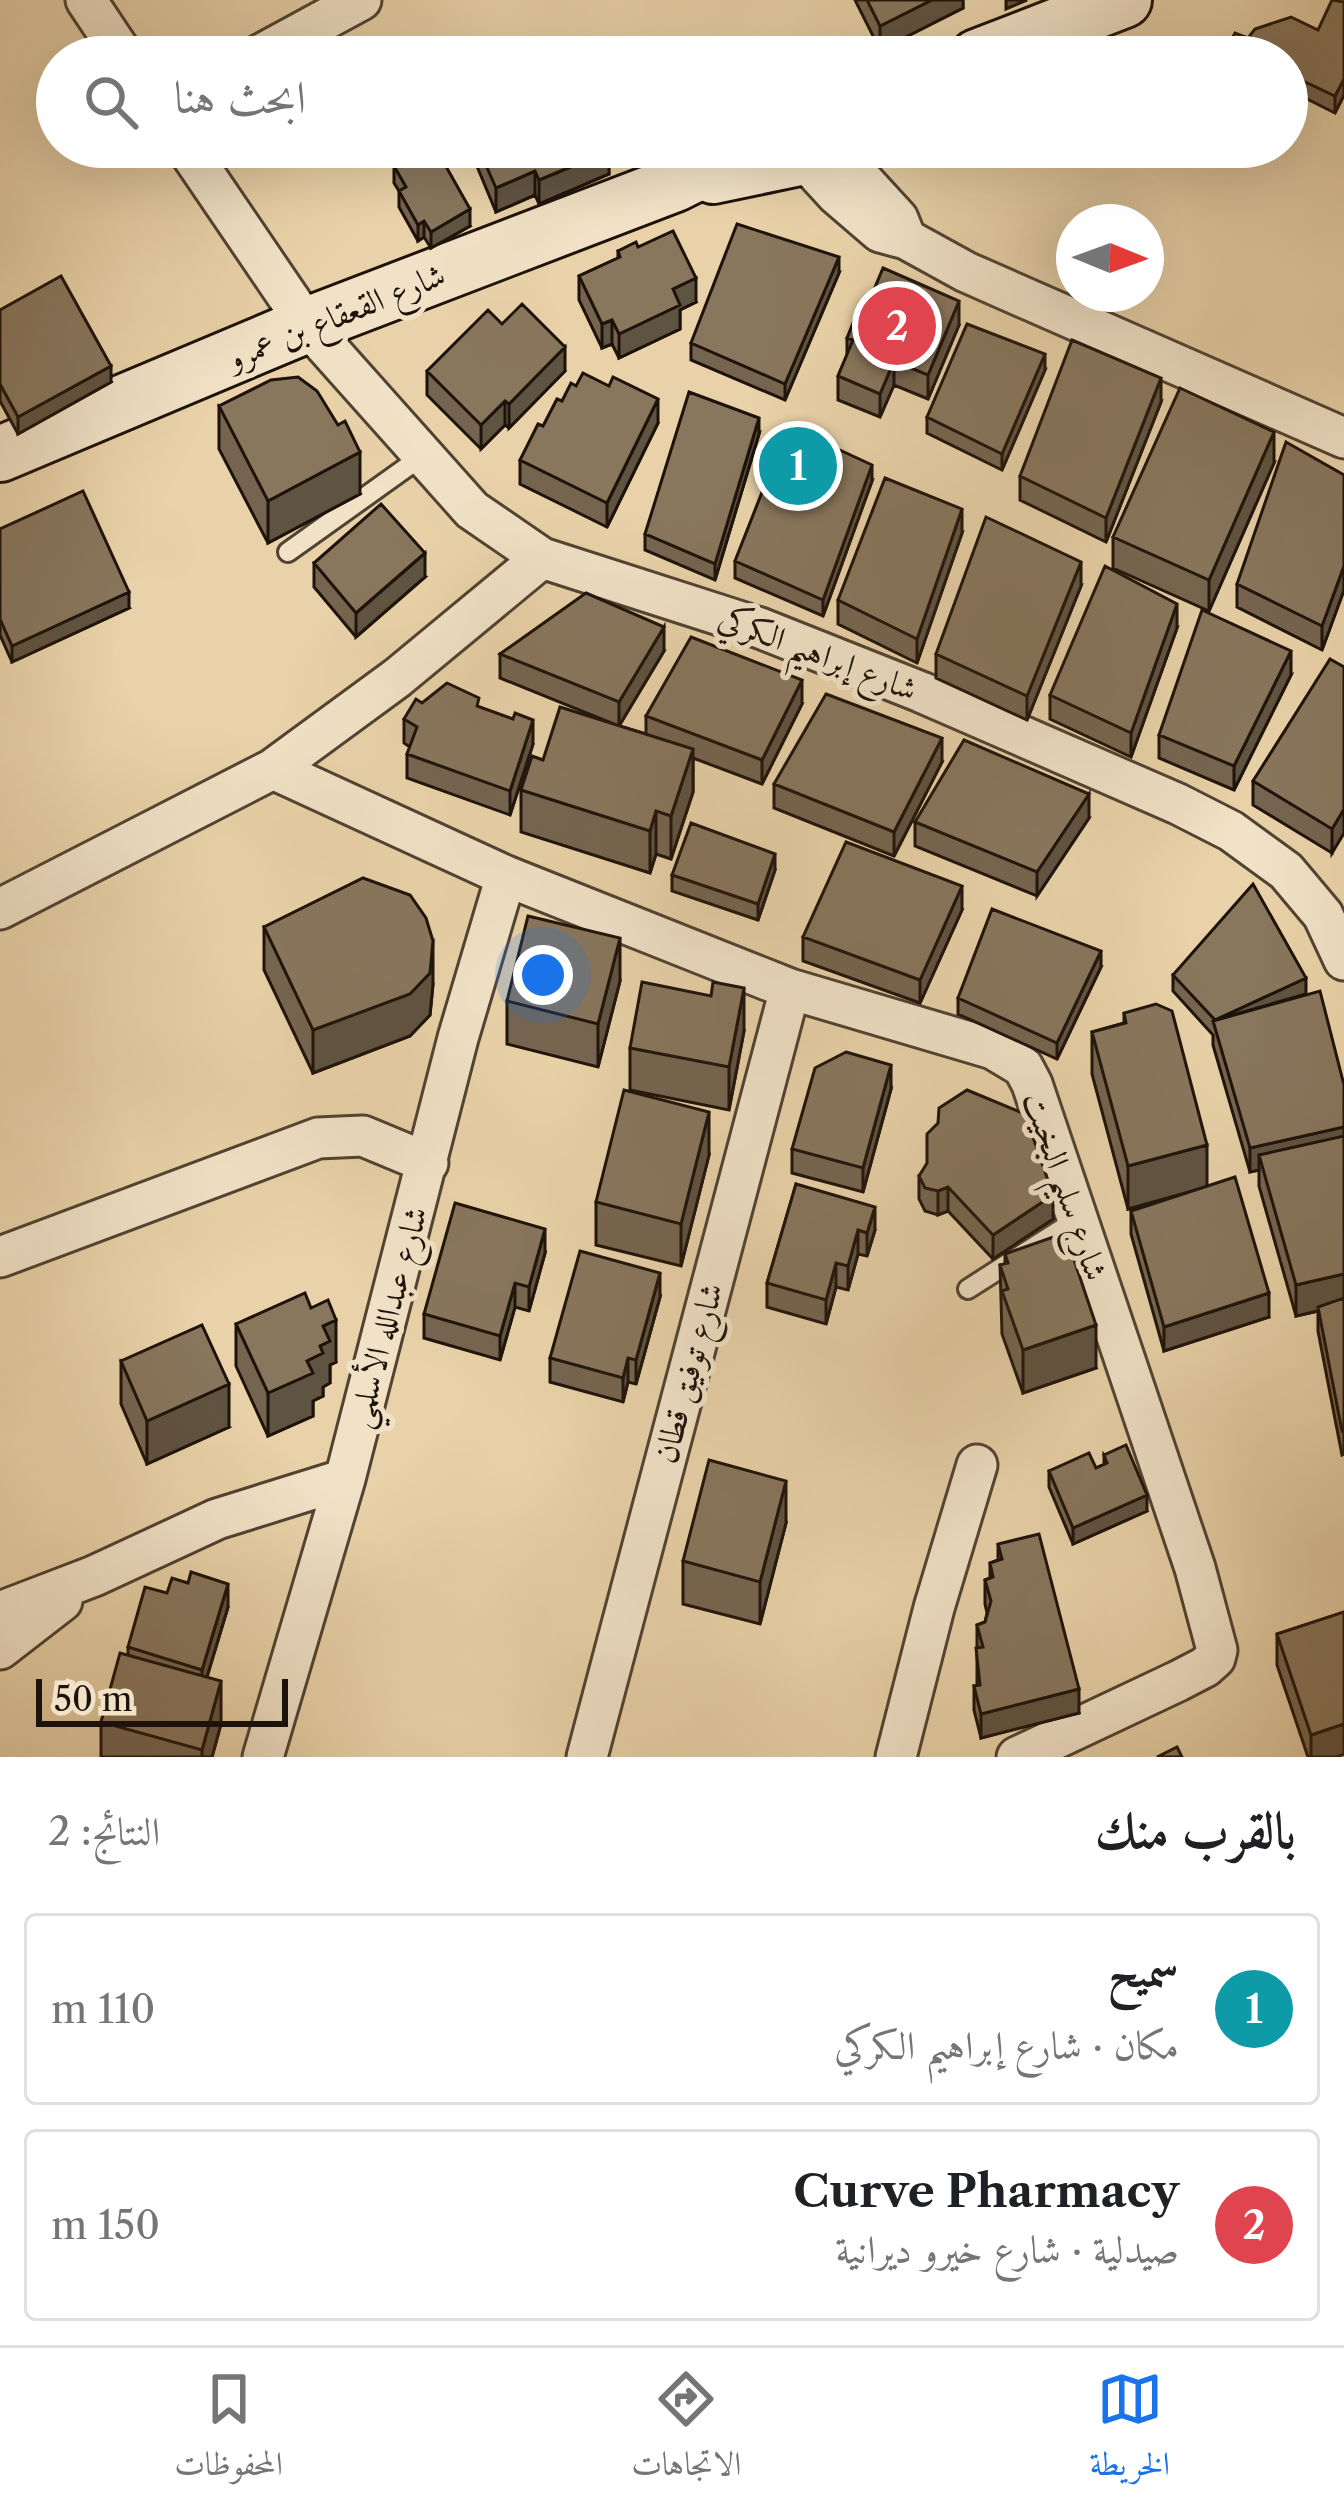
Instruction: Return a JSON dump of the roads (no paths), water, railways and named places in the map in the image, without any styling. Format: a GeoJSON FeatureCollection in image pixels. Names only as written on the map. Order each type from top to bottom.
{"type":"FeatureCollection","features":[{"type":"Feature","properties":{"kind":"street"},"geometry":{"type":"LineString","coordinates":[[86,0],[110,36]]}},
{"type":"Feature","properties":{"kind":"street"},"geometry":{"type":"LineString","coordinates":[[295,36],[361,0]]}},
{"type":"Feature","properties":{"kind":"street"},"geometry":{"type":"LineString","coordinates":[[1031,36],[1124,0]]}},
{"type":"Feature","properties":{"kind":"street","name":"شارع إبراهيم الكركي"},"geometry":{"type":"LineString","coordinates":[[200,168],[307,325],[472,510],[542,558],[760,628],[921,692],[1231,831],[1286,871],[1323,915],[1344,960]]}},
{"type":"Feature","properties":{"kind":"street","name":"شارع القعقاع بن عمرو"},"geometry":{"type":"LineString","coordinates":[[0,454],[307,325],[675,184],[732,168]]}},
{"type":"Feature","properties":{"kind":"street"},"geometry":{"type":"LineString","coordinates":[[818,168],[880,232],[906,239],[966,272],[1344,438]]}},
{"type":"Feature","properties":{"kind":"street"},"geometry":{"type":"LineString","coordinates":[[0,909],[272,770],[397,678],[542,558]]}},
{"type":"Feature","properties":{"kind":"street","name":"شارع سليم البخيت"},"geometry":{"type":"LineString","coordinates":[[272,770],[506,876],[790,989],[964,1039],[1023,1067],[1079,1218],[1200,1583],[1217,1650],[1205,1667],[1178,1682],[1017,1757]]}},
{"type":"Feature","properties":{"kind":"street","name":"شارع عبدالله الأسلمي"},"geometry":{"type":"LineString","coordinates":[[263,1757],[345,1479],[458,1038],[506,876]]}},
{"type":"Feature","properties":{"kind":"street","name":"شارع توفيق قطان"},"geometry":{"type":"LineString","coordinates":[[587,1757],[790,989]]}},
{"type":"Feature","properties":{"kind":"street"},"geometry":{"type":"LineString","coordinates":[[0,1257],[318,1138],[362,1136],[428,1163]]}},
{"type":"Feature","properties":{"kind":"street"},"geometry":{"type":"LineString","coordinates":[[896,1757],[977,1465]]}},
{"type":"Feature","properties":{"kind":"street"},"geometry":{"type":"LineString","coordinates":[[0,1612],[217,1520],[345,1479]]}},
{"type":"Feature","properties":{"kind":"street"},"geometry":{"type":"LineString","coordinates":[[0,1649],[94,1576]]}},
{"type":"Feature","properties":{"kind":"lane"},"geometry":{"type":"LineString","coordinates":[[288,552],[421,457]]}},
{"type":"Feature","properties":{"kind":"lane"},"geometry":{"type":"LineString","coordinates":[[968,1289],[1079,1218]]}},
{"type":"Feature","properties":{"kind":"place","name":"Curve Pharmacy"},"geometry":{"type":"Point","coordinates":[897,326]}},
{"type":"Feature","properties":{"kind":"place","name":"سميح"},"geometry":{"type":"Point","coordinates":[798,466]}}]}
